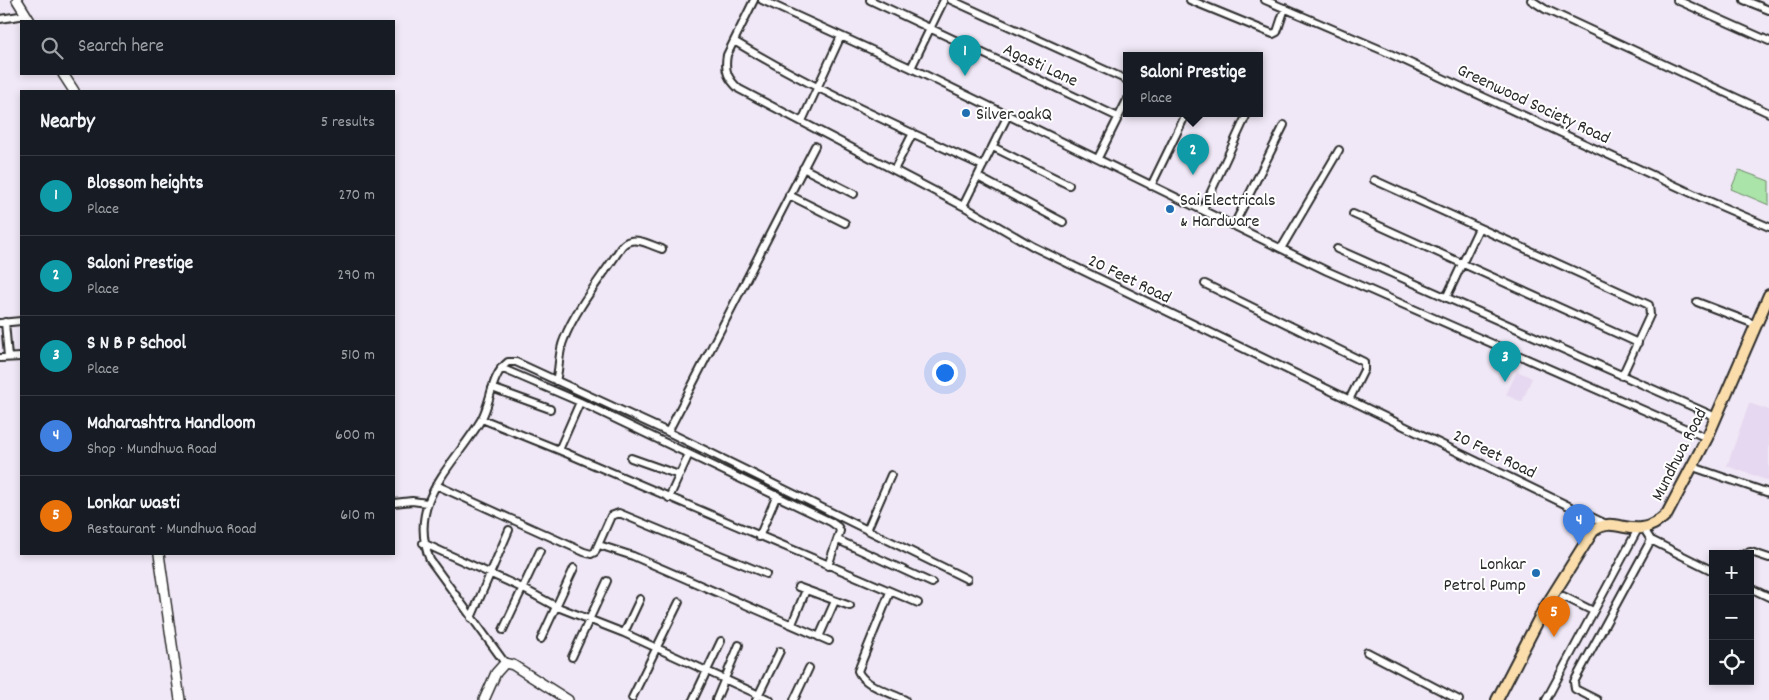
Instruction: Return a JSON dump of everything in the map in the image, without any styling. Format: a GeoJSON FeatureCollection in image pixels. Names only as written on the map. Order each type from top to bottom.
{"type":"FeatureCollection","features":[{"type":"Feature","properties":{"kind":"main road","name":"Mundhwa Road"},"geometry":{"type":"LineString","coordinates":[[1641,529],[1657,524],[1667,514],[1693,467],[1769,294]]}},
{"type":"Feature","properties":{"kind":"main road"},"geometry":{"type":"LineString","coordinates":[[1497,700],[1548,603],[1593,531],[1606,524],[1641,529]]}},
{"type":"Feature","properties":{"kind":"street"},"geometry":{"type":"LineString","coordinates":[[0,19],[28,18],[17,0]]}},
{"type":"Feature","properties":{"kind":"street","name":"20 Feet Road"},"geometry":{"type":"LineString","coordinates":[[754,0],[734,41],[726,64],[726,71],[731,82],[739,89],[963,206],[1034,248],[1606,524]]}},
{"type":"Feature","properties":{"kind":"street"},"geometry":{"type":"LineString","coordinates":[[762,0],[911,68],[1152,186],[1282,247],[1327,271],[1707,438]]}},
{"type":"Feature","properties":{"kind":"street","name":"Agasti Lane"},"geometry":{"type":"LineString","coordinates":[[870,0],[1118,117]]}},
{"type":"Feature","properties":{"kind":"street"},"geometry":{"type":"LineString","coordinates":[[911,68],[944,0]]}},
{"type":"Feature","properties":{"kind":"street"},"geometry":{"type":"LineString","coordinates":[[951,0],[1123,78]]}},
{"type":"Feature","properties":{"kind":"street"},"geometry":{"type":"LineString","coordinates":[[1190,0],[1273,34],[1277,32],[1285,8]]}},
{"type":"Feature","properties":{"kind":"street","name":"Greenwood Society Road"},"geometry":{"type":"LineString","coordinates":[[1265,0],[1769,227]]}},
{"type":"Feature","properties":{"kind":"street"},"geometry":{"type":"LineString","coordinates":[[1531,0],[1545,9],[1769,113]]}},
{"type":"Feature","properties":{"kind":"street"},"geometry":{"type":"LineString","coordinates":[[1677,0],[1769,41]]}},
{"type":"Feature","properties":{"kind":"street"},"geometry":{"type":"LineString","coordinates":[[1744,0],[1769,10]]}},
{"type":"Feature","properties":{"kind":"street"},"geometry":{"type":"LineString","coordinates":[[802,121],[841,36]]}},
{"type":"Feature","properties":{"kind":"street"},"geometry":{"type":"LineString","coordinates":[[734,41],[818,86],[983,166]]}},
{"type":"Feature","properties":{"kind":"street"},"geometry":{"type":"LineString","coordinates":[[64,75],[73,90]]}},
{"type":"Feature","properties":{"kind":"street"},"geometry":{"type":"LineString","coordinates":[[1098,158],[1123,108]]}},
{"type":"Feature","properties":{"kind":"street"},"geometry":{"type":"LineString","coordinates":[[963,206],[1008,115]]}},
{"type":"Feature","properties":{"kind":"street"},"geometry":{"type":"LineString","coordinates":[[1152,186],[1185,117]]}},
{"type":"Feature","properties":{"kind":"street"},"geometry":{"type":"LineString","coordinates":[[1203,209],[1246,117]]}},
{"type":"Feature","properties":{"kind":"street"},"geometry":{"type":"LineString","coordinates":[[1234,225],[1284,125]]}},
{"type":"Feature","properties":{"kind":"street"},"geometry":{"type":"LineString","coordinates":[[894,170],[912,133]]}},
{"type":"Feature","properties":{"kind":"street"},"geometry":{"type":"LineString","coordinates":[[668,432],[815,146]]}},
{"type":"Feature","properties":{"kind":"street"},"geometry":{"type":"LineString","coordinates":[[993,147],[1069,184]]}},
{"type":"Feature","properties":{"kind":"street"},"geometry":{"type":"LineString","coordinates":[[1282,247],[1340,150]]}},
{"type":"Feature","properties":{"kind":"street"},"geometry":{"type":"LineString","coordinates":[[803,168],[854,194]]}},
{"type":"Feature","properties":{"kind":"street"},"geometry":{"type":"LineString","coordinates":[[978,177],[1063,222]]}},
{"type":"Feature","properties":{"kind":"street"},"geometry":{"type":"LineString","coordinates":[[1374,180],[1649,306],[1650,315],[1622,376]]}},
{"type":"Feature","properties":{"kind":"street"},"geometry":{"type":"LineString","coordinates":[[789,196],[845,223]]}},
{"type":"Feature","properties":{"kind":"street"},"geometry":{"type":"LineString","coordinates":[[1353,214],[1638,342]]}},
{"type":"Feature","properties":{"kind":"street"},"geometry":{"type":"LineString","coordinates":[[1446,298],[1479,228]]}},
{"type":"Feature","properties":{"kind":"street"},"geometry":{"type":"LineString","coordinates":[[556,380],[560,367],[563,340],[570,326],[622,246],[630,240],[635,240],[662,249]]}},
{"type":"Feature","properties":{"kind":"street"},"geometry":{"type":"LineString","coordinates":[[1337,249],[1716,418]]}},
{"type":"Feature","properties":{"kind":"street"},"geometry":{"type":"LineString","coordinates":[[1205,284],[1364,362],[1364,370],[1349,400]]}},
{"type":"Feature","properties":{"kind":"street"},"geometry":{"type":"LineString","coordinates":[[1697,302],[1756,325]]}},
{"type":"Feature","properties":{"kind":"street"},"geometry":{"type":"LineString","coordinates":[[8,358],[2,323],[20,321]]}},
{"type":"Feature","properties":{"kind":"street"},"geometry":{"type":"LineString","coordinates":[[0,358],[20,357]]}},
{"type":"Feature","properties":{"kind":"street"},"geometry":{"type":"LineString","coordinates":[[568,700],[513,665],[505,663],[430,560],[423,543],[423,518],[427,503],[436,486],[482,419],[501,368],[508,362],[516,362],[668,432],[967,579]]}},
{"type":"Feature","properties":{"kind":"street"},"geometry":{"type":"LineString","coordinates":[[501,368],[580,402],[836,524],[840,531],[828,566]]}},
{"type":"Feature","properties":{"kind":"street"},"geometry":{"type":"LineString","coordinates":[[492,388],[550,409]]}},
{"type":"Feature","properties":{"kind":"street"},"geometry":{"type":"LineString","coordinates":[[560,450],[580,402]]}},
{"type":"Feature","properties":{"kind":"street"},"geometry":{"type":"LineString","coordinates":[[482,419],[560,450],[759,537],[918,603]]}},
{"type":"Feature","properties":{"kind":"street"},"geometry":{"type":"LineString","coordinates":[[669,498],[689,454]]}},
{"type":"Feature","properties":{"kind":"street"},"geometry":{"type":"LineString","coordinates":[[631,458],[679,475]]}},
{"type":"Feature","properties":{"kind":"street"},"geometry":{"type":"LineString","coordinates":[[1693,467],[1769,493]]}},
{"type":"Feature","properties":{"kind":"street"},"geometry":{"type":"LineString","coordinates":[[867,530],[891,475]]}},
{"type":"Feature","properties":{"kind":"street"},"geometry":{"type":"LineString","coordinates":[[436,486],[591,554],[599,545],[611,516],[619,513],[766,574]]}},
{"type":"Feature","properties":{"kind":"street"},"geometry":{"type":"LineString","coordinates":[[759,537],[777,496]]}},
{"type":"Feature","properties":{"kind":"street"},"geometry":{"type":"LineString","coordinates":[[395,502],[412,501],[427,503]]}},
{"type":"Feature","properties":{"kind":"street"},"geometry":{"type":"LineString","coordinates":[[1546,700],[1593,611],[1641,529],[1651,540],[1709,569]]}},
{"type":"Feature","properties":{"kind":"street"},"geometry":{"type":"LineString","coordinates":[[471,618],[509,530]]}},
{"type":"Feature","properties":{"kind":"street"},"geometry":{"type":"LineString","coordinates":[[838,540],[932,583]]}},
{"type":"Feature","properties":{"kind":"street"},"geometry":{"type":"LineString","coordinates":[[1597,700],[1575,689],[1574,682],[1651,540]]}},
{"type":"Feature","properties":{"kind":"street"},"geometry":{"type":"LineString","coordinates":[[423,543],[491,573],[555,606],[590,619],[726,679],[757,697],[770,700]]}},
{"type":"Feature","properties":{"kind":"street"},"geometry":{"type":"LineString","coordinates":[[599,545],[634,556],[829,641]]}},
{"type":"Feature","properties":{"kind":"street"},"geometry":{"type":"LineString","coordinates":[[503,630],[540,551]]}},
{"type":"Feature","properties":{"kind":"street"},"geometry":{"type":"LineString","coordinates":[[1754,553],[1769,558]]}},
{"type":"Feature","properties":{"kind":"street"},"geometry":{"type":"LineString","coordinates":[[160,555],[180,700]]}},
{"type":"Feature","properties":{"kind":"street"},"geometry":{"type":"LineString","coordinates":[[541,639],[574,568]]}},
{"type":"Feature","properties":{"kind":"street"},"geometry":{"type":"LineString","coordinates":[[572,657],[607,581]]}},
{"type":"Feature","properties":{"kind":"street"},"geometry":{"type":"LineString","coordinates":[[798,587],[850,606]]}},
{"type":"Feature","properties":{"kind":"street"},"geometry":{"type":"LineString","coordinates":[[792,624],[806,590]]}},
{"type":"Feature","properties":{"kind":"street"},"geometry":{"type":"LineString","coordinates":[[1754,590],[1769,597]]}},
{"type":"Feature","properties":{"kind":"street"},"geometry":{"type":"LineString","coordinates":[[890,592],[858,671],[860,676],[868,682],[905,700]]}},
{"type":"Feature","properties":{"kind":"street"},"geometry":{"type":"LineString","coordinates":[[1557,607],[1564,596],[1593,611]]}},
{"type":"Feature","properties":{"kind":"street"},"geometry":{"type":"LineString","coordinates":[[624,634],[640,599]]}},
{"type":"Feature","properties":{"kind":"street"},"geometry":{"type":"LineString","coordinates":[[820,637],[835,601]]}},
{"type":"Feature","properties":{"kind":"street"},"geometry":{"type":"LineString","coordinates":[[632,698],[679,602]]}},
{"type":"Feature","properties":{"kind":"street"},"geometry":{"type":"LineString","coordinates":[[693,700],[721,641]]}},
{"type":"Feature","properties":{"kind":"street"},"geometry":{"type":"LineString","coordinates":[[716,700],[739,645]]}},
{"type":"Feature","properties":{"kind":"street"},"geometry":{"type":"LineString","coordinates":[[757,697],[780,651]]}},
{"type":"Feature","properties":{"kind":"street"},"geometry":{"type":"LineString","coordinates":[[1367,652],[1459,700]]}},
{"type":"Feature","properties":{"kind":"street"},"geometry":{"type":"LineString","coordinates":[[484,700],[496,673],[505,663]]}},
{"type":"Feature","properties":{"kind":"street"},"geometry":{"type":"LineString","coordinates":[[794,700],[809,668]]}},
{"type":"Feature","properties":{"kind":"shaded area"},"geometry":{"type":"Polygon","coordinates":[[[1517,371],[1532,378],[1522,402],[1506,395],[1517,371]]]}},
{"type":"Feature","properties":{"kind":"shaded area"},"geometry":{"type":"Polygon","coordinates":[[[1749,403],[1769,410],[1769,481],[1727,466],[1749,403]]]}},
{"type":"Feature","properties":{"kind":"green space"},"geometry":{"type":"Polygon","coordinates":[[[1739,170],[1769,181],[1769,205],[1731,189],[1739,170]]]}},
{"type":"Feature","properties":{"kind":"place","name":"Blossom heights"},"geometry":{"type":"Point","coordinates":[965,76]}},
{"type":"Feature","properties":{"kind":"place","name":"Silver oakQ"},"geometry":{"type":"Point","coordinates":[966,113]}},
{"type":"Feature","properties":{"kind":"place","name":"Saloni Prestige"},"geometry":{"type":"Point","coordinates":[1193,175]}},
{"type":"Feature","properties":{"kind":"place","name":"Sai Electricals & Hardware"},"geometry":{"type":"Point","coordinates":[1170,209]}},
{"type":"Feature","properties":{"kind":"place","name":"S N B P School"},"geometry":{"type":"Point","coordinates":[1505,382]}},
{"type":"Feature","properties":{"kind":"place","name":"Maharashtra Handloom"},"geometry":{"type":"Point","coordinates":[1579,545]}},
{"type":"Feature","properties":{"kind":"place","name":"Lonkar Petrol Pump"},"geometry":{"type":"Point","coordinates":[1536,573]}},
{"type":"Feature","properties":{"kind":"place","name":"Lonkar wasti"},"geometry":{"type":"Point","coordinates":[1554,637]}}]}
